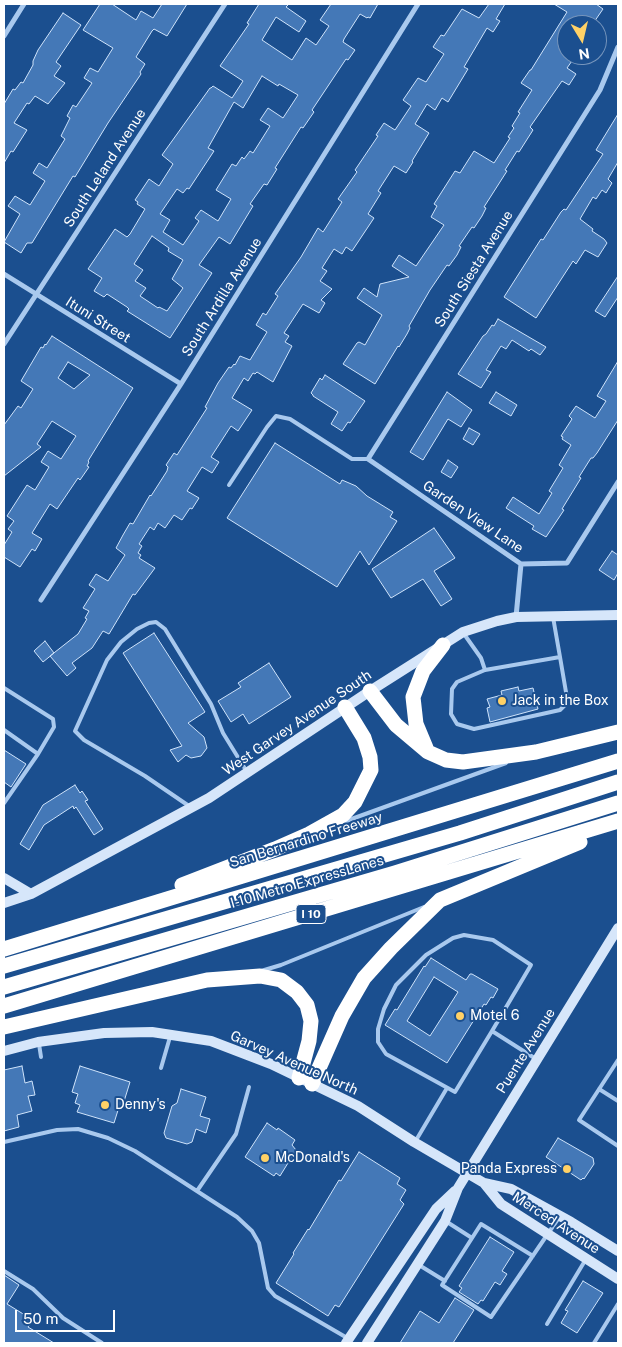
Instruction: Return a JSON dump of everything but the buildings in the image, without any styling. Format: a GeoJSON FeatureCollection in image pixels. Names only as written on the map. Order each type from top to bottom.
{"type":"FeatureCollection","features":[{"type":"Feature","properties":{"kind":"highway"},"geometry":{"type":"LineString","coordinates":[[428,752],[416,724],[414,698],[423,671],[443,645]]}},
{"type":"Feature","properties":{"kind":"highway"},"geometry":{"type":"LineString","coordinates":[[370,691],[396,725],[428,752],[446,760],[463,762],[536,752],[618,732]]}},
{"type":"Feature","properties":{"kind":"highway"},"geometry":{"type":"LineString","coordinates":[[67,930],[275,849],[309,834],[343,815],[355,802],[371,770],[370,757],[364,738],[345,707]]}},
{"type":"Feature","properties":{"kind":"highway","name":"San Bernardino Freeway"},"geometry":{"type":"LineString","coordinates":[[4,949],[618,761]]}},
{"type":"Feature","properties":{"kind":"highway","name":"I-10 Metro ExpressLanes"},"geometry":{"type":"LineString","coordinates":[[4,966],[450,836],[618,782]]}},
{"type":"Feature","properties":{"kind":"highway","name":"I-10 Metro ExpressLanes"},"geometry":{"type":"LineString","coordinates":[[4,987],[395,873],[618,803]]}},
{"type":"Feature","properties":{"kind":"highway","name":"I 10"},"geometry":{"type":"LineString","coordinates":[[4,1006],[618,821]]}},
{"type":"Feature","properties":{"kind":"highway"},"geometry":{"type":"LineString","coordinates":[[306,1081],[364,978],[391,948],[440,900],[618,827]]}},
{"type":"Feature","properties":{"kind":"highway"},"geometry":{"type":"LineString","coordinates":[[4,1027],[207,980],[260,976],[281,980],[297,992],[307,1005],[311,1021],[306,1081]]}},
{"type":"Feature","properties":{"kind":"main road","name":"West Garvey Avenue South"},"geometry":{"type":"LineString","coordinates":[[4,903],[30,894],[191,808],[463,632],[516,617],[618,615]]}},
{"type":"Feature","properties":{"kind":"main road"},"geometry":{"type":"LineString","coordinates":[[4,878],[30,894]]}},
{"type":"Feature","properties":{"kind":"main road","name":"Puente Avenue"},"geometry":{"type":"LineString","coordinates":[[367,1343],[445,1221],[458,1188],[467,1172],[618,928]]}},
{"type":"Feature","properties":{"kind":"main road","name":"Garvey Avenue North"},"geometry":{"type":"LineString","coordinates":[[4,1051],[38,1042],[104,1033],[152,1032],[211,1041],[270,1064],[358,1106],[414,1142],[467,1172]]}},
{"type":"Feature","properties":{"kind":"main road","name":"Merced Avenue"},"geometry":{"type":"LineString","coordinates":[[467,1172],[484,1183],[500,1204],[618,1279]]}},
{"type":"Feature","properties":{"kind":"main road","name":"Merced Avenue"},"geometry":{"type":"LineString","coordinates":[[484,1183],[511,1189],[618,1251]]}},
{"type":"Feature","properties":{"kind":"main road","name":"Puente Avenue"},"geometry":{"type":"LineString","coordinates":[[347,1341],[436,1208],[458,1188]]}},
{"type":"Feature","properties":{"kind":"street"},"geometry":{"type":"LineString","coordinates":[[4,36],[24,4]]}},
{"type":"Feature","properties":{"kind":"street","name":"South Leland Avenue"},"geometry":{"type":"LineString","coordinates":[[4,344],[225,4]]}},
{"type":"Feature","properties":{"kind":"street","name":"South Ardilla Avenue"},"geometry":{"type":"LineString","coordinates":[[41,600],[181,384],[418,4]]}},
{"type":"Feature","properties":{"kind":"street","name":"South Siesta Avenue"},"geometry":{"type":"LineString","coordinates":[[368,459],[600,90],[618,47]]}},
{"type":"Feature","properties":{"kind":"street","name":"Ituni Street"},"geometry":{"type":"LineString","coordinates":[[4,274],[181,384]]}},
{"type":"Feature","properties":{"kind":"street","name":"Garden View Lane"},"geometry":{"type":"LineString","coordinates":[[368,459],[521,564],[516,617]]}},
{"type":"Feature","properties":{"kind":"street"},"geometry":{"type":"LineString","coordinates":[[521,564],[567,563],[618,482]]}},
{"type":"Feature","properties":{"kind":"lane"},"geometry":{"type":"LineString","coordinates":[[229,485],[266,427],[276,416],[290,420],[352,459],[368,459]]}},
{"type":"Feature","properties":{"kind":"lane"},"geometry":{"type":"LineString","coordinates":[[553,617],[560,657],[567,698],[565,705],[560,710],[474,729],[457,724],[451,714],[452,689],[457,682],[485,670],[560,657]]}},
{"type":"Feature","properties":{"kind":"lane"},"geometry":{"type":"LineString","coordinates":[[191,808],[145,776],[84,740],[75,731],[107,660],[121,642],[137,630],[148,623],[156,622],[165,629],[211,704],[223,733],[247,772]]}},
{"type":"Feature","properties":{"kind":"lane"},"geometry":{"type":"LineString","coordinates":[[463,632],[481,658],[485,670]]}},
{"type":"Feature","properties":{"kind":"lane"},"geometry":{"type":"LineString","coordinates":[[4,688],[53,719],[54,726],[38,754],[4,803]]}},
{"type":"Feature","properties":{"kind":"lane"},"geometry":{"type":"LineString","coordinates":[[4,730],[38,754]]}},
{"type":"Feature","properties":{"kind":"lane"},"geometry":{"type":"LineString","coordinates":[[309,834],[536,752]]}},
{"type":"Feature","properties":{"kind":"lane"},"geometry":{"type":"LineString","coordinates":[[240,978],[281,965],[440,900]]}},
{"type":"Feature","properties":{"kind":"lane"},"geometry":{"type":"LineString","coordinates":[[464,935],[493,940],[531,965],[492,1031],[455,1092],[386,1054],[378,1042],[378,1029],[384,1009],[396,985],[426,954],[453,938],[464,935]]}},
{"type":"Feature","properties":{"kind":"lane"},"geometry":{"type":"LineString","coordinates":[[492,1031],[536,1059]]}},
{"type":"Feature","properties":{"kind":"lane"},"geometry":{"type":"LineString","coordinates":[[161,1068],[170,1035]]}},
{"type":"Feature","properties":{"kind":"lane"},"geometry":{"type":"LineString","coordinates":[[38,1042],[41,1057]]}},
{"type":"Feature","properties":{"kind":"lane"},"geometry":{"type":"LineString","coordinates":[[618,1060],[579,1120],[618,1146]]}},
{"type":"Feature","properties":{"kind":"lane"},"geometry":{"type":"LineString","coordinates":[[197,1191],[236,1134],[249,1087]]}},
{"type":"Feature","properties":{"kind":"lane"},"geometry":{"type":"LineString","coordinates":[[414,1142],[447,1088]]}},
{"type":"Feature","properties":{"kind":"lane"},"geometry":{"type":"LineString","coordinates":[[599,1089],[618,1101]]}},
{"type":"Feature","properties":{"kind":"lane"},"geometry":{"type":"LineString","coordinates":[[4,1142],[56,1130],[78,1129],[108,1138],[135,1151],[238,1217],[252,1231],[259,1243],[268,1288],[275,1296],[347,1341]]}},
{"type":"Feature","properties":{"kind":"lane"},"geometry":{"type":"LineString","coordinates":[[533,1256],[481,1224],[442,1285],[491,1317],[548,1235],[560,1216]]}},
{"type":"Feature","properties":{"kind":"lane"},"geometry":{"type":"LineString","coordinates":[[445,1221],[472,1238]]}},
{"type":"Feature","properties":{"kind":"lane"},"geometry":{"type":"LineString","coordinates":[[547,1324],[586,1259]]}},
{"type":"Feature","properties":{"kind":"lane"},"geometry":{"type":"LineString","coordinates":[[417,1264],[445,1280]]}},
{"type":"Feature","properties":{"kind":"lane"},"geometry":{"type":"LineString","coordinates":[[4,1271],[33,1289],[63,1318],[102,1343]]}},
{"type":"Feature","properties":{"kind":"lane"},"geometry":{"type":"LineString","coordinates":[[594,1343],[618,1304]]}},
{"type":"Feature","properties":{"kind":"place","name":"Jack in the Box"},"geometry":{"type":"Point","coordinates":[502,701]}},
{"type":"Feature","properties":{"kind":"place","name":"Motel 6"},"geometry":{"type":"Point","coordinates":[460,1016]}},
{"type":"Feature","properties":{"kind":"place","name":"Denny's"},"geometry":{"type":"Point","coordinates":[105,1105]}},
{"type":"Feature","properties":{"kind":"place","name":"McDonald's"},"geometry":{"type":"Point","coordinates":[265,1158]}},
{"type":"Feature","properties":{"kind":"place","name":"Panda Express"},"geometry":{"type":"Point","coordinates":[567,1169]}}]}
